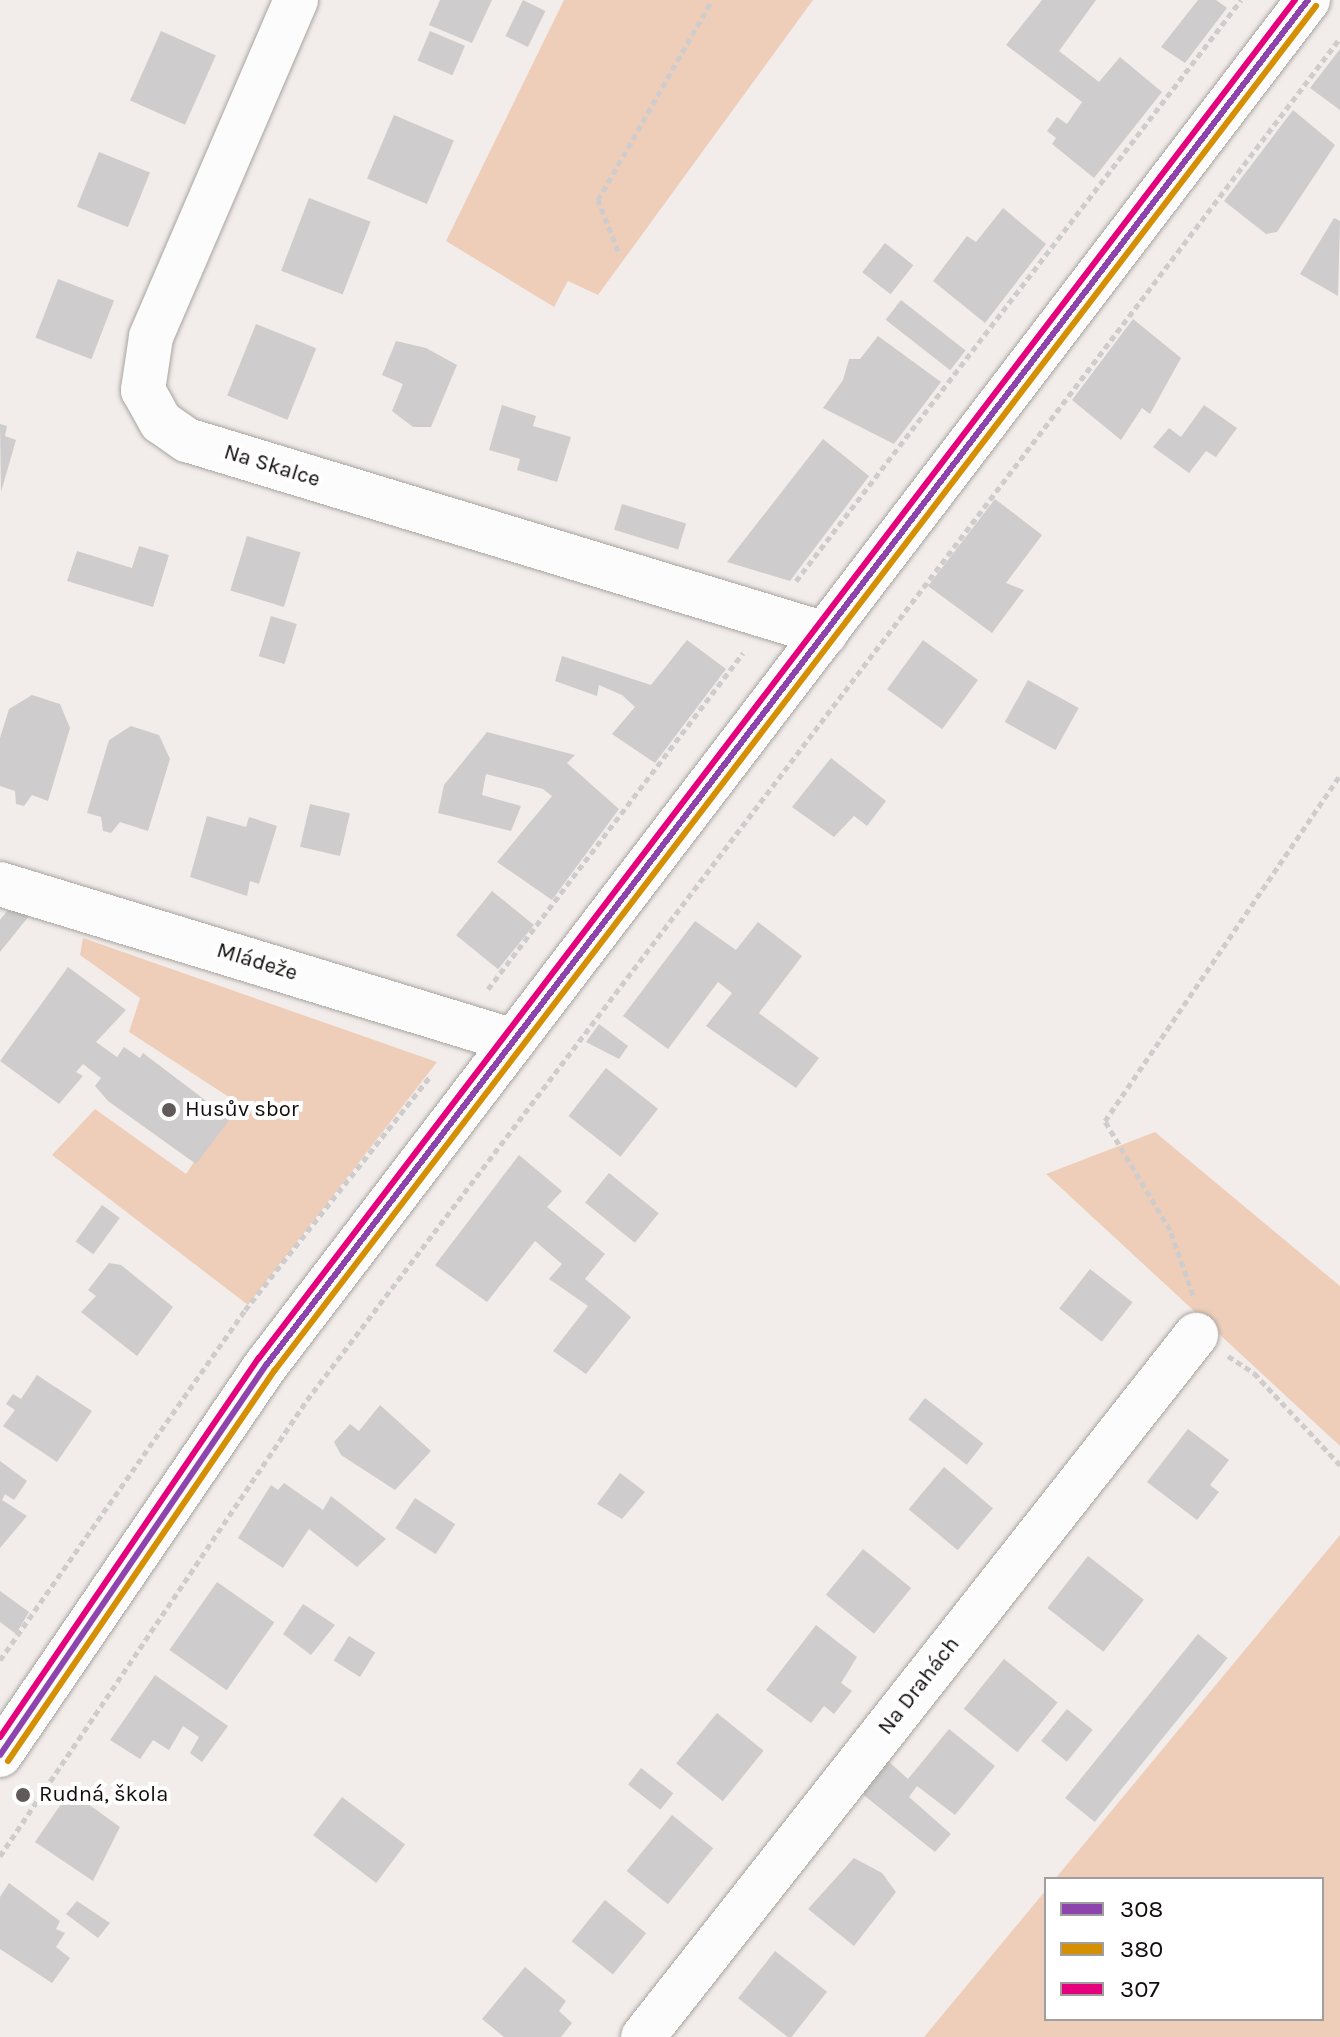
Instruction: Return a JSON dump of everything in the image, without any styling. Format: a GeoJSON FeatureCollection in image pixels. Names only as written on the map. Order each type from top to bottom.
{"type":"FeatureCollection","features":[{"type":"Feature","properties":{"kind":"street","name":"Na Skalce"},"geometry":{"type":"LineString","coordinates":[[296,0],[151,337],[143,390],[161,422],[187,440],[825,634]]}},
{"type":"Feature","properties":{"kind":"street"},"geometry":{"type":"LineString","coordinates":[[0,1755],[199,1457],[1308,0]]}},
{"type":"Feature","properties":{"kind":"street","name":"Mládeže"},"geometry":{"type":"LineString","coordinates":[[0,884],[514,1041]]}},
{"type":"Feature","properties":{"kind":"street","name":"Na Drahách"},"geometry":{"type":"LineString","coordinates":[[643,2037],[1196,1335]]}},
{"type":"Feature","properties":{"kind":"path"},"geometry":{"type":"LineString","coordinates":[[618,251],[598,200],[712,0]]}},
{"type":"Feature","properties":{"kind":"path"},"geometry":{"type":"LineString","coordinates":[[788,592],[1241,0]]}},
{"type":"Feature","properties":{"kind":"path"},"geometry":{"type":"LineString","coordinates":[[0,1856],[307,1400],[1340,38]]}},
{"type":"Feature","properties":{"kind":"path"},"geometry":{"type":"LineString","coordinates":[[478,1003],[752,641]]}},
{"type":"Feature","properties":{"kind":"path"},"geometry":{"type":"LineString","coordinates":[[1340,775],[1105,1121],[1146,1184],[1191,1277],[1196,1335],[1254,1373],[1340,1465]]}},
{"type":"Feature","properties":{"kind":"path"},"geometry":{"type":"LineString","coordinates":[[0,1660],[245,1310],[441,1062]]}},
{"type":"Feature","properties":{"kind":"shaded area"},"geometry":{"type":"Polygon","coordinates":[[[564,0],[813,0],[598,295],[568,281],[554,307],[446,241],[564,0]]]}},
{"type":"Feature","properties":{"kind":"shaded area"},"geometry":{"type":"Polygon","coordinates":[[[83,938],[437,1062],[248,1305],[52,1155],[95,1109],[186,1174],[235,1101],[129,1032],[140,998],[80,955],[83,938]]]}},
{"type":"Feature","properties":{"kind":"shaded area"},"geometry":{"type":"Polygon","coordinates":[[[1155,1132],[1340,1286],[1340,1446],[1046,1174],[1155,1132]]]}},
{"type":"Feature","properties":{"kind":"shaded area"},"geometry":{"type":"Polygon","coordinates":[[[1340,1535],[1340,2037],[924,2037],[1044,1892],[1044,2021],[1324,2021],[1324,1877],[1057,1877],[1340,1535]]]}},
{"type":"Feature","properties":{"kind":"building"},"geometry":{"type":"Polygon","coordinates":[[[440,0],[492,0],[472,43],[429,25],[440,0]]]}},
{"type":"Feature","properties":{"kind":"building"},"geometry":{"type":"Polygon","coordinates":[[[523,0],[545,11],[528,47],[505,36],[523,0]]]}},
{"type":"Feature","properties":{"kind":"building"},"geometry":{"type":"Polygon","coordinates":[[[1042,0],[1096,0],[1059,51],[1099,82],[1120,57],[1162,92],[1094,178],[1052,144],[1056,138],[1047,131],[1057,117],[1067,124],[1082,102],[1006,45],[1042,0]]]}},
{"type":"Feature","properties":{"kind":"building"},"geometry":{"type":"Polygon","coordinates":[[[1198,0],[1216,0],[1227,8],[1185,63],[1161,47],[1198,0]]]}},
{"type":"Feature","properties":{"kind":"building"},"geometry":{"type":"Polygon","coordinates":[[[161,31],[216,55],[185,125],[130,100],[161,31]]]}},
{"type":"Feature","properties":{"kind":"building"},"geometry":{"type":"Polygon","coordinates":[[[430,31],[465,46],[452,75],[417,60],[430,31]]]}},
{"type":"Feature","properties":{"kind":"building"},"geometry":{"type":"Polygon","coordinates":[[[1340,49],[1340,110],[1310,88],[1340,49]]]}},
{"type":"Feature","properties":{"kind":"building"},"geometry":{"type":"Polygon","coordinates":[[[1293,110],[1335,145],[1277,232],[1266,234],[1224,201],[1293,110]]]}},
{"type":"Feature","properties":{"kind":"building"},"geometry":{"type":"Polygon","coordinates":[[[394,115],[454,140],[427,204],[367,179],[394,115]]]}},
{"type":"Feature","properties":{"kind":"building"},"geometry":{"type":"Polygon","coordinates":[[[99,152],[150,173],[128,227],[77,207],[99,152]]]}},
{"type":"Feature","properties":{"kind":"building"},"geometry":{"type":"Polygon","coordinates":[[[309,198],[371,222],[343,294],[281,271],[309,198]]]}},
{"type":"Feature","properties":{"kind":"building"},"geometry":{"type":"Polygon","coordinates":[[[1003,208],[1046,244],[985,323],[933,281],[967,236],[976,242],[1003,208]]]}},
{"type":"Feature","properties":{"kind":"building"},"geometry":{"type":"Polygon","coordinates":[[[1334,218],[1340,221],[1338,296],[1300,274],[1334,218]]]}},
{"type":"Feature","properties":{"kind":"building"},"geometry":{"type":"Polygon","coordinates":[[[885,243],[913,265],[891,294],[862,272],[885,243]]]}},
{"type":"Feature","properties":{"kind":"building"},"geometry":{"type":"Polygon","coordinates":[[[58,279],[114,301],[91,359],[35,338],[58,279]]]}},
{"type":"Feature","properties":{"kind":"building"},"geometry":{"type":"Polygon","coordinates":[[[901,300],[966,350],[950,370],[886,320],[901,300]]]}},
{"type":"Feature","properties":{"kind":"building"},"geometry":{"type":"Polygon","coordinates":[[[1133,319],[1181,358],[1150,414],[1142,408],[1121,440],[1072,400],[1133,319]]]}},
{"type":"Feature","properties":{"kind":"building"},"geometry":{"type":"Polygon","coordinates":[[[256,324],[316,348],[287,420],[227,395],[256,324]]]}},
{"type":"Feature","properties":{"kind":"building"},"geometry":{"type":"Polygon","coordinates":[[[878,336],[941,382],[894,444],[823,408],[843,380],[849,359],[860,359],[878,336]]]}},
{"type":"Feature","properties":{"kind":"building"},"geometry":{"type":"Polygon","coordinates":[[[396,341],[426,348],[457,365],[431,427],[413,427],[392,411],[403,384],[382,375],[396,341]]]}},
{"type":"Feature","properties":{"kind":"building"},"geometry":{"type":"Polygon","coordinates":[[[502,405],[536,416],[533,426],[571,437],[557,482],[517,470],[520,459],[489,450],[502,405]]]}},
{"type":"Feature","properties":{"kind":"building"},"geometry":{"type":"Polygon","coordinates":[[[1204,405],[1237,428],[1216,457],[1206,451],[1189,473],[1153,447],[1169,428],[1181,437],[1204,405]]]}},
{"type":"Feature","properties":{"kind":"building"},"geometry":{"type":"Polygon","coordinates":[[[0,424],[7,426],[5,436],[16,440],[1,492],[0,424]]]}},
{"type":"Feature","properties":{"kind":"building"},"geometry":{"type":"Polygon","coordinates":[[[823,439],[869,476],[790,581],[727,562],[823,439]]]}},
{"type":"Feature","properties":{"kind":"building"},"geometry":{"type":"Polygon","coordinates":[[[995,499],[1042,535],[1006,583],[1024,590],[992,633],[928,586],[995,499]]]}},
{"type":"Feature","properties":{"kind":"building"},"geometry":{"type":"Polygon","coordinates":[[[622,504],[686,524],[678,549],[614,530],[622,504]]]}},
{"type":"Feature","properties":{"kind":"building"},"geometry":{"type":"Polygon","coordinates":[[[247,536],[301,552],[284,607],[230,591],[247,536]]]}},
{"type":"Feature","properties":{"kind":"building"},"geometry":{"type":"Polygon","coordinates":[[[139,546],[169,555],[153,607],[67,581],[77,551],[132,568],[139,546]]]}},
{"type":"Feature","properties":{"kind":"building"},"geometry":{"type":"Polygon","coordinates":[[[271,616],[297,624],[285,664],[259,656],[271,616]]]}},
{"type":"Feature","properties":{"kind":"building"},"geometry":{"type":"Polygon","coordinates":[[[687,640],[726,669],[655,763],[612,734],[635,707],[622,695],[599,685],[597,696],[555,681],[562,656],[651,685],[687,640]]]}},
{"type":"Feature","properties":{"kind":"building"},"geometry":{"type":"Polygon","coordinates":[[[923,640],[978,680],[942,729],[887,689],[923,640]]]}},
{"type":"Feature","properties":{"kind":"building"},"geometry":{"type":"Polygon","coordinates":[[[1028,680],[1079,708],[1055,750],[1005,722],[1028,680]]]}},
{"type":"Feature","properties":{"kind":"building"},"geometry":{"type":"Polygon","coordinates":[[[32,695],[60,704],[70,728],[48,801],[32,795],[24,806],[16,804],[15,791],[0,786],[0,738],[9,709],[32,695]]]}},
{"type":"Feature","properties":{"kind":"building"},"geometry":{"type":"Polygon","coordinates":[[[131,726],[159,735],[170,759],[148,831],[120,822],[111,833],[103,831],[101,817],[87,813],[109,740],[131,726]]]}},
{"type":"Feature","properties":{"kind":"building"},"geometry":{"type":"Polygon","coordinates":[[[487,732],[575,755],[567,763],[619,809],[552,900],[497,862],[552,796],[543,789],[486,774],[482,795],[521,806],[511,831],[438,813],[444,785],[487,732]]]}},
{"type":"Feature","properties":{"kind":"building"},"geometry":{"type":"Polygon","coordinates":[[[831,758],[886,801],[867,826],[854,816],[834,837],[792,807],[831,758]]]}},
{"type":"Feature","properties":{"kind":"building"},"geometry":{"type":"Polygon","coordinates":[[[310,804],[350,813],[340,856],[300,847],[310,804]]]}},
{"type":"Feature","properties":{"kind":"building"},"geometry":{"type":"Polygon","coordinates":[[[207,816],[246,827],[249,817],[277,826],[259,884],[250,881],[247,896],[190,877],[207,816]]]}},
{"type":"Feature","properties":{"kind":"building"},"geometry":{"type":"Polygon","coordinates":[[[492,891],[534,925],[498,969],[456,935],[492,891]]]}},
{"type":"Feature","properties":{"kind":"building"},"geometry":{"type":"Polygon","coordinates":[[[9,909],[29,916],[0,952],[0,920],[9,909]]]}},
{"type":"Feature","properties":{"kind":"building"},"geometry":{"type":"Polygon","coordinates":[[[695,921],[736,950],[758,922],[802,956],[759,1013],[819,1058],[796,1088],[706,1026],[732,993],[718,982],[668,1049],[623,1016],[695,921]]]}},
{"type":"Feature","properties":{"kind":"building"},"geometry":{"type":"Polygon","coordinates":[[[68,967],[126,1010],[96,1042],[117,1057],[124,1047],[140,1058],[143,1053],[230,1119],[196,1164],[108,1101],[95,1086],[101,1078],[83,1064],[76,1072],[83,1076],[59,1104],[0,1061],[68,967]]]}},
{"type":"Feature","properties":{"kind":"building"},"geometry":{"type":"Polygon","coordinates":[[[599,1024],[628,1046],[619,1059],[586,1042],[599,1024]]]}},
{"type":"Feature","properties":{"kind":"building"},"geometry":{"type":"Polygon","coordinates":[[[606,1068],[658,1109],[620,1157],[568,1116],[606,1068]]]}},
{"type":"Feature","properties":{"kind":"building"},"geometry":{"type":"Polygon","coordinates":[[[519,1155],[562,1191],[547,1207],[605,1254],[585,1279],[631,1317],[586,1374],[553,1351],[588,1306],[549,1279],[562,1264],[535,1241],[487,1302],[435,1265],[519,1155]]]}},
{"type":"Feature","properties":{"kind":"building"},"geometry":{"type":"Polygon","coordinates":[[[609,1173],[659,1213],[635,1243],[585,1203],[609,1173]]]}},
{"type":"Feature","properties":{"kind":"building"},"geometry":{"type":"Polygon","coordinates":[[[102,1205],[120,1218],[93,1254],[76,1241],[102,1205]]]}},
{"type":"Feature","properties":{"kind":"building"},"geometry":{"type":"Polygon","coordinates":[[[109,1263],[121,1265],[173,1307],[137,1356],[81,1312],[96,1296],[88,1290],[109,1263]]]}},
{"type":"Feature","properties":{"kind":"building"},"geometry":{"type":"Polygon","coordinates":[[[1090,1269],[1133,1302],[1102,1342],[1059,1308],[1090,1269]]]}},
{"type":"Feature","properties":{"kind":"building"},"geometry":{"type":"Polygon","coordinates":[[[37,1375],[92,1411],[57,1462],[3,1426],[15,1410],[6,1404],[13,1394],[21,1399],[37,1375]]]}},
{"type":"Feature","properties":{"kind":"building"},"geometry":{"type":"Polygon","coordinates":[[[925,1398],[983,1444],[967,1465],[908,1419],[925,1398]]]}},
{"type":"Feature","properties":{"kind":"building"},"geometry":{"type":"Polygon","coordinates":[[[380,1405],[431,1451],[395,1490],[341,1455],[334,1442],[350,1424],[359,1431],[380,1405]]]}},
{"type":"Feature","properties":{"kind":"building"},"geometry":{"type":"Polygon","coordinates":[[[1188,1429],[1229,1460],[1210,1485],[1219,1492],[1197,1520],[1147,1482],[1188,1429]]]}},
{"type":"Feature","properties":{"kind":"building"},"geometry":{"type":"Polygon","coordinates":[[[0,1461],[27,1481],[14,1500],[5,1494],[2,1500],[27,1516],[0,1548],[0,1461]]]}},
{"type":"Feature","properties":{"kind":"building"},"geometry":{"type":"Polygon","coordinates":[[[944,1467],[993,1508],[958,1550],[909,1509],[944,1467]]]}},
{"type":"Feature","properties":{"kind":"building"},"geometry":{"type":"Polygon","coordinates":[[[620,1473],[645,1492],[622,1519],[597,1504],[620,1473]]]}},
{"type":"Feature","properties":{"kind":"building"},"geometry":{"type":"Polygon","coordinates":[[[284,1483],[323,1510],[331,1496],[386,1539],[357,1567],[309,1529],[283,1568],[238,1538],[271,1485],[278,1490],[284,1483]]]}},
{"type":"Feature","properties":{"kind":"building"},"geometry":{"type":"Polygon","coordinates":[[[415,1498],[455,1524],[436,1554],[395,1528],[415,1498]]]}},
{"type":"Feature","properties":{"kind":"building"},"geometry":{"type":"Polygon","coordinates":[[[863,1549],[911,1588],[874,1634],[826,1595],[863,1549]]]}},
{"type":"Feature","properties":{"kind":"building"},"geometry":{"type":"Polygon","coordinates":[[[1088,1556],[1144,1600],[1103,1652],[1047,1608],[1088,1556]]]}},
{"type":"Feature","properties":{"kind":"building"},"geometry":{"type":"Polygon","coordinates":[[[217,1582],[274,1622],[227,1690],[169,1650],[217,1582]]]}},
{"type":"Feature","properties":{"kind":"building"},"geometry":{"type":"Polygon","coordinates":[[[0,1591],[29,1612],[16,1634],[0,1622],[0,1591]]]}},
{"type":"Feature","properties":{"kind":"building"},"geometry":{"type":"Polygon","coordinates":[[[303,1604],[335,1625],[311,1655],[283,1634],[303,1604]]]}},
{"type":"Feature","properties":{"kind":"building"},"geometry":{"type":"Polygon","coordinates":[[[816,1625],[857,1657],[841,1683],[852,1691],[834,1714],[824,1706],[811,1723],[766,1690],[816,1625]]]}},
{"type":"Feature","properties":{"kind":"building"},"geometry":{"type":"Polygon","coordinates":[[[1198,1634],[1228,1658],[1095,1822],[1065,1798],[1198,1634]]]}},
{"type":"Feature","properties":{"kind":"building"},"geometry":{"type":"Polygon","coordinates":[[[349,1636],[375,1652],[360,1677],[334,1661],[349,1636]]]}},
{"type":"Feature","properties":{"kind":"building"},"geometry":{"type":"Polygon","coordinates":[[[1004,1659],[1058,1702],[1017,1752],[964,1709],[1004,1659]]]}},
{"type":"Feature","properties":{"kind":"building"},"geometry":{"type":"Polygon","coordinates":[[[155,1675],[228,1726],[202,1762],[190,1753],[199,1737],[183,1726],[169,1750],[153,1740],[140,1759],[110,1740],[155,1675]]]}},
{"type":"Feature","properties":{"kind":"building"},"geometry":{"type":"Polygon","coordinates":[[[1067,1709],[1093,1730],[1067,1762],[1041,1741],[1067,1709]]]}},
{"type":"Feature","properties":{"kind":"building"},"geometry":{"type":"Polygon","coordinates":[[[717,1713],[764,1751],[723,1801],[676,1764],[717,1713]]]}},
{"type":"Feature","properties":{"kind":"building"},"geometry":{"type":"Polygon","coordinates":[[[949,1729],[995,1766],[955,1815],[917,1786],[909,1797],[951,1834],[935,1852],[861,1793],[887,1760],[908,1779],[949,1729]]]}},
{"type":"Feature","properties":{"kind":"building"},"geometry":{"type":"Polygon","coordinates":[[[641,1768],[673,1793],[660,1810],[628,1785],[641,1768]]]}},
{"type":"Feature","properties":{"kind":"building"},"geometry":{"type":"Polygon","coordinates":[[[70,1791],[120,1827],[93,1881],[35,1842],[70,1791]]]}},
{"type":"Feature","properties":{"kind":"building"},"geometry":{"type":"Polygon","coordinates":[[[342,1797],[405,1845],[376,1883],[313,1835],[342,1797]]]}},
{"type":"Feature","properties":{"kind":"building"},"geometry":{"type":"Polygon","coordinates":[[[672,1815],[713,1848],[668,1904],[627,1871],[672,1815]]]}},
{"type":"Feature","properties":{"kind":"building"},"geometry":{"type":"Polygon","coordinates":[[[854,1858],[882,1873],[896,1892],[854,1946],[808,1909],[854,1858]]]}},
{"type":"Feature","properties":{"kind":"building"},"geometry":{"type":"Polygon","coordinates":[[[9,1883],[60,1921],[56,1929],[65,1933],[56,1947],[70,1958],[52,1983],[0,1949],[0,1897],[9,1883]]]}},
{"type":"Feature","properties":{"kind":"building"},"geometry":{"type":"Polygon","coordinates":[[[605,1900],[646,1933],[613,1975],[572,1941],[605,1900]]]}},
{"type":"Feature","properties":{"kind":"building"},"geometry":{"type":"Polygon","coordinates":[[[77,1901],[110,1923],[98,1938],[66,1914],[77,1901]]]}},
{"type":"Feature","properties":{"kind":"building"},"geometry":{"type":"Polygon","coordinates":[[[775,1951],[827,1992],[792,2037],[738,1998],[775,1951]]]}},
{"type":"Feature","properties":{"kind":"building"},"geometry":{"type":"Polygon","coordinates":[[[525,1967],[566,2001],[559,2011],[572,2023],[561,2037],[504,2037],[482,2019],[525,1967]]]}},
{"type":"Feature","properties":{"kind":"transit line","name":"307"},"geometry":{"type":"LineString","coordinates":[[0,1737],[259,1358],[1295,0]]}},
{"type":"Feature","properties":{"kind":"transit line","name":"308"},"geometry":{"type":"LineString","coordinates":[[0,1755],[267,1364],[1308,0]]}},
{"type":"Feature","properties":{"kind":"transit line","name":"380"},"geometry":{"type":"LineString","coordinates":[[8,1761],[275,1370],[1316,6]]}},
{"type":"Feature","properties":{"kind":"place","name":"Husův sbor"},"geometry":{"type":"Point","coordinates":[169,1110]}},
{"type":"Feature","properties":{"kind":"place","name":"Rudná, škola"},"geometry":{"type":"Point","coordinates":[23,1795]}}]}
